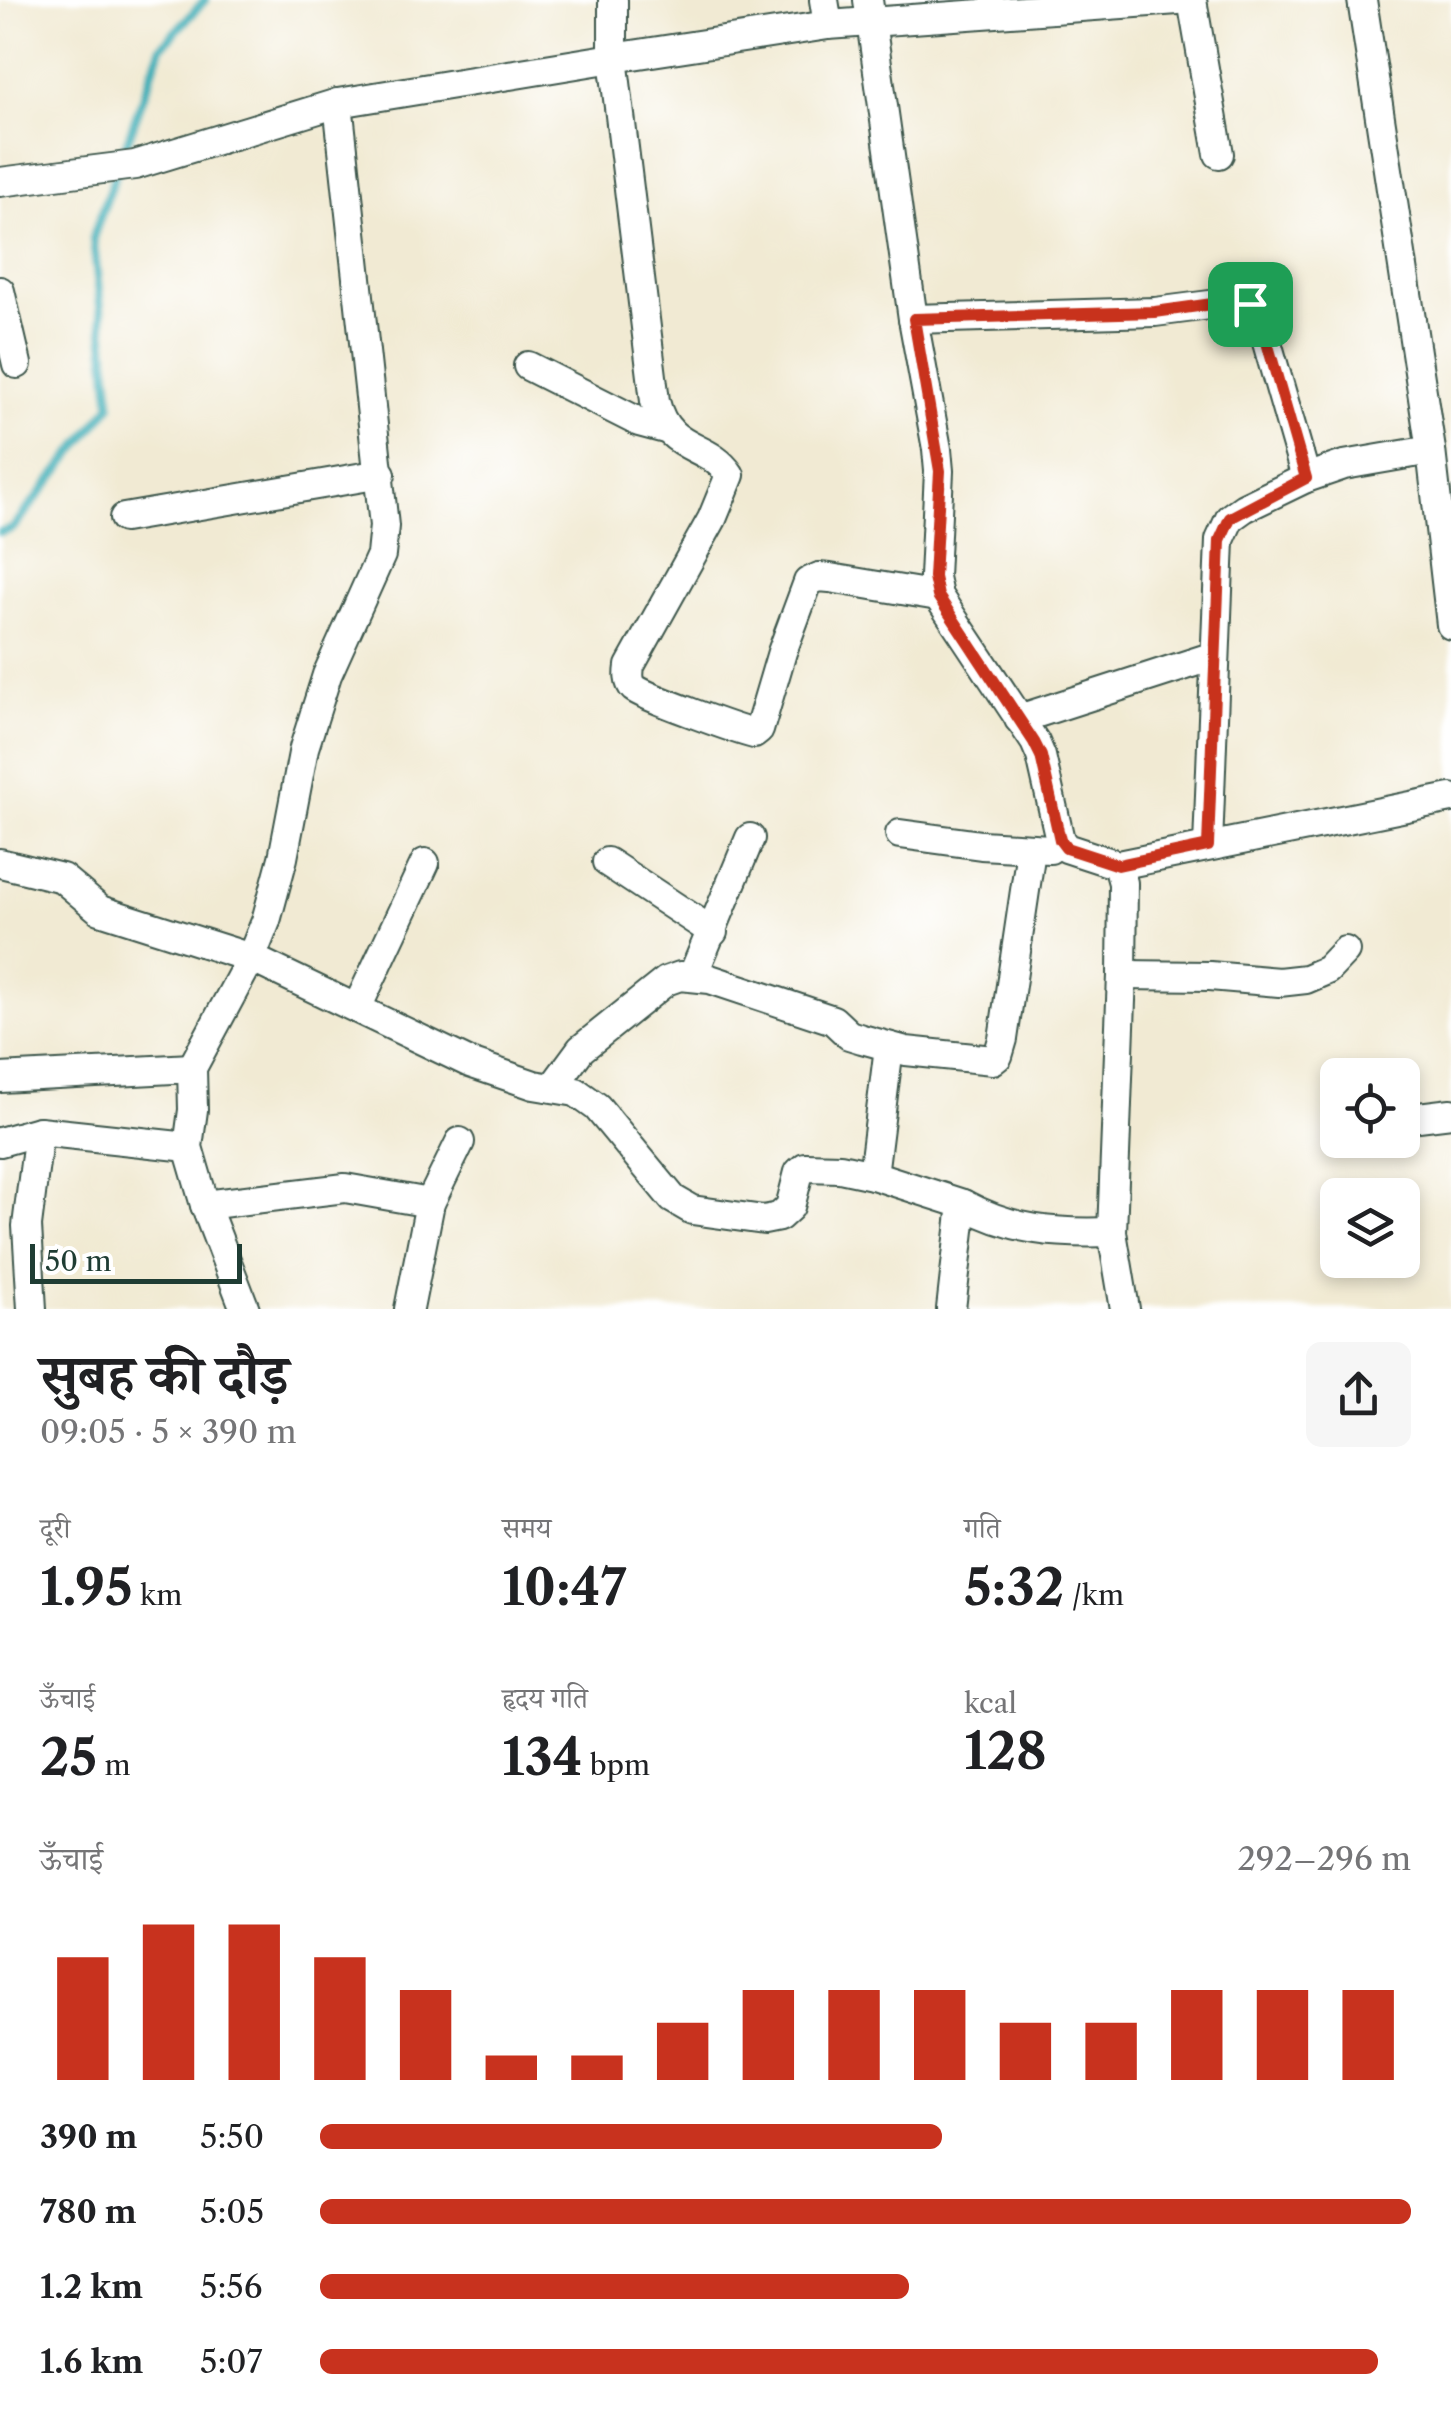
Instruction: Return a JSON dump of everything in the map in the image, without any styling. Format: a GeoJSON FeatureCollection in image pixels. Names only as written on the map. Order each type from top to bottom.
{"type":"FeatureCollection","features":[{"type":"Feature","properties":{"kind":"street"},"geometry":{"type":"LineString","coordinates":[[613,0],[613,58],[649,368],[660,422],[681,443],[730,474],[712,519],[630,666],[634,688],[754,734],[759,730],[808,582],[830,578],[938,596]]}},
{"type":"Feature","properties":{"kind":"street"},"geometry":{"type":"LineString","coordinates":[[0,182],[136,165],[338,104],[613,58],[826,12],[1178,0]]}},
{"type":"Feature","properties":{"kind":"street"},"geometry":{"type":"LineString","coordinates":[[1192,0],[1219,154]]}},
{"type":"Feature","properties":{"kind":"street"},"geometry":{"type":"LineString","coordinates":[[1362,0],[1431,450],[1443,480],[1451,625]]}},
{"type":"Feature","properties":{"kind":"street"},"geometry":{"type":"LineString","coordinates":[[868,10],[940,471],[934,577],[938,596],[1041,756],[1060,840],[1066,848]]}},
{"type":"Feature","properties":{"kind":"street"},"geometry":{"type":"LineString","coordinates":[[245,1309],[205,1205],[188,1147],[193,1110],[192,1068],[251,958],[266,921],[283,858],[304,748],[327,675],[381,555],[384,526],[338,104]]}},
{"type":"Feature","properties":{"kind":"street"},"geometry":{"type":"LineString","coordinates":[[0,291],[17,364]]}},
{"type":"Feature","properties":{"kind":"street"},"geometry":{"type":"LineString","coordinates":[[914,319],[1155,312],[1241,300],[1258,311],[1306,478]]}},
{"type":"Feature","properties":{"kind":"street"},"geometry":{"type":"LineString","coordinates":[[528,366],[638,422],[669,430]]}},
{"type":"Feature","properties":{"kind":"street"},"geometry":{"type":"LineString","coordinates":[[1208,846],[1220,540],[1230,518],[1306,478],[1344,465],[1431,450]]}},
{"type":"Feature","properties":{"kind":"street"},"geometry":{"type":"LineString","coordinates":[[124,518],[381,474]]}},
{"type":"Feature","properties":{"kind":"street"},"geometry":{"type":"LineString","coordinates":[[1019,719],[1214,656]]}},
{"type":"Feature","properties":{"kind":"street"},"geometry":{"type":"LineString","coordinates":[[900,834],[1031,850],[1066,848],[1118,865],[1451,798]]}},
{"type":"Feature","properties":{"kind":"street"},"geometry":{"type":"LineString","coordinates":[[694,975],[750,838]]}},
{"type":"Feature","properties":{"kind":"street"},"geometry":{"type":"LineString","coordinates":[[553,1087],[581,1050],[607,1026],[666,981],[694,975],[807,1010],[833,1020],[850,1034],[889,1047],[993,1060],[998,1056],[1031,850]]}},
{"type":"Feature","properties":{"kind":"street"},"geometry":{"type":"LineString","coordinates":[[607,862],[713,932]]}},
{"type":"Feature","properties":{"kind":"street"},"geometry":{"type":"LineString","coordinates":[[357,1008],[425,863]]}},
{"type":"Feature","properties":{"kind":"street"},"geometry":{"type":"LineString","coordinates":[[0,864],[62,878],[100,910],[251,958],[470,1063],[534,1084],[576,1092],[597,1107],[673,1199],[692,1210],[764,1220],[779,1217],[790,1206],[799,1172],[805,1167],[840,1168],[963,1204],[991,1219],[1028,1229],[1073,1234],[1112,1232]]}},
{"type":"Feature","properties":{"kind":"street"},"geometry":{"type":"LineString","coordinates":[[1118,865],[1123,883],[1122,975],[1112,1232],[1125,1309]]}},
{"type":"Feature","properties":{"kind":"street"},"geometry":{"type":"LineString","coordinates":[[1122,975],[1227,976],[1279,982],[1306,979],[1327,970],[1344,951]]}},
{"type":"Feature","properties":{"kind":"street"},"geometry":{"type":"LineString","coordinates":[[872,1175],[889,1047]]}},
{"type":"Feature","properties":{"kind":"street"},"geometry":{"type":"LineString","coordinates":[[0,1078],[192,1068]]}},
{"type":"Feature","properties":{"kind":"street"},"geometry":{"type":"LineString","coordinates":[[1420,1116],[1451,1113]]}},
{"type":"Feature","properties":{"kind":"street"},"geometry":{"type":"LineString","coordinates":[[0,1142],[39,1131],[188,1147]]}},
{"type":"Feature","properties":{"kind":"street"},"geometry":{"type":"LineString","coordinates":[[32,1309],[27,1226],[39,1131]]}},
{"type":"Feature","properties":{"kind":"street"},"geometry":{"type":"LineString","coordinates":[[409,1309],[430,1203],[460,1142]]}},
{"type":"Feature","properties":{"kind":"street"},"geometry":{"type":"LineString","coordinates":[[205,1205],[345,1188],[430,1203]]}},
{"type":"Feature","properties":{"kind":"street"},"geometry":{"type":"LineString","coordinates":[[951,1309],[963,1204]]}},
{"type":"Feature","properties":{"kind":"waterway"},"geometry":{"type":"LineString","coordinates":[[0,532],[12,529],[111,405],[93,237],[161,47],[205,0]]}},
{"type":"Feature","properties":{"kind":"route"},"geometry":{"type":"LineString","coordinates":[[1241,300],[1250,304],[1258,311],[1306,478],[1230,518],[1220,540],[1208,846],[1118,865],[1066,848],[1060,840],[1041,756],[938,596],[934,577],[940,471],[914,319],[1155,312],[1241,300]]}}]}
